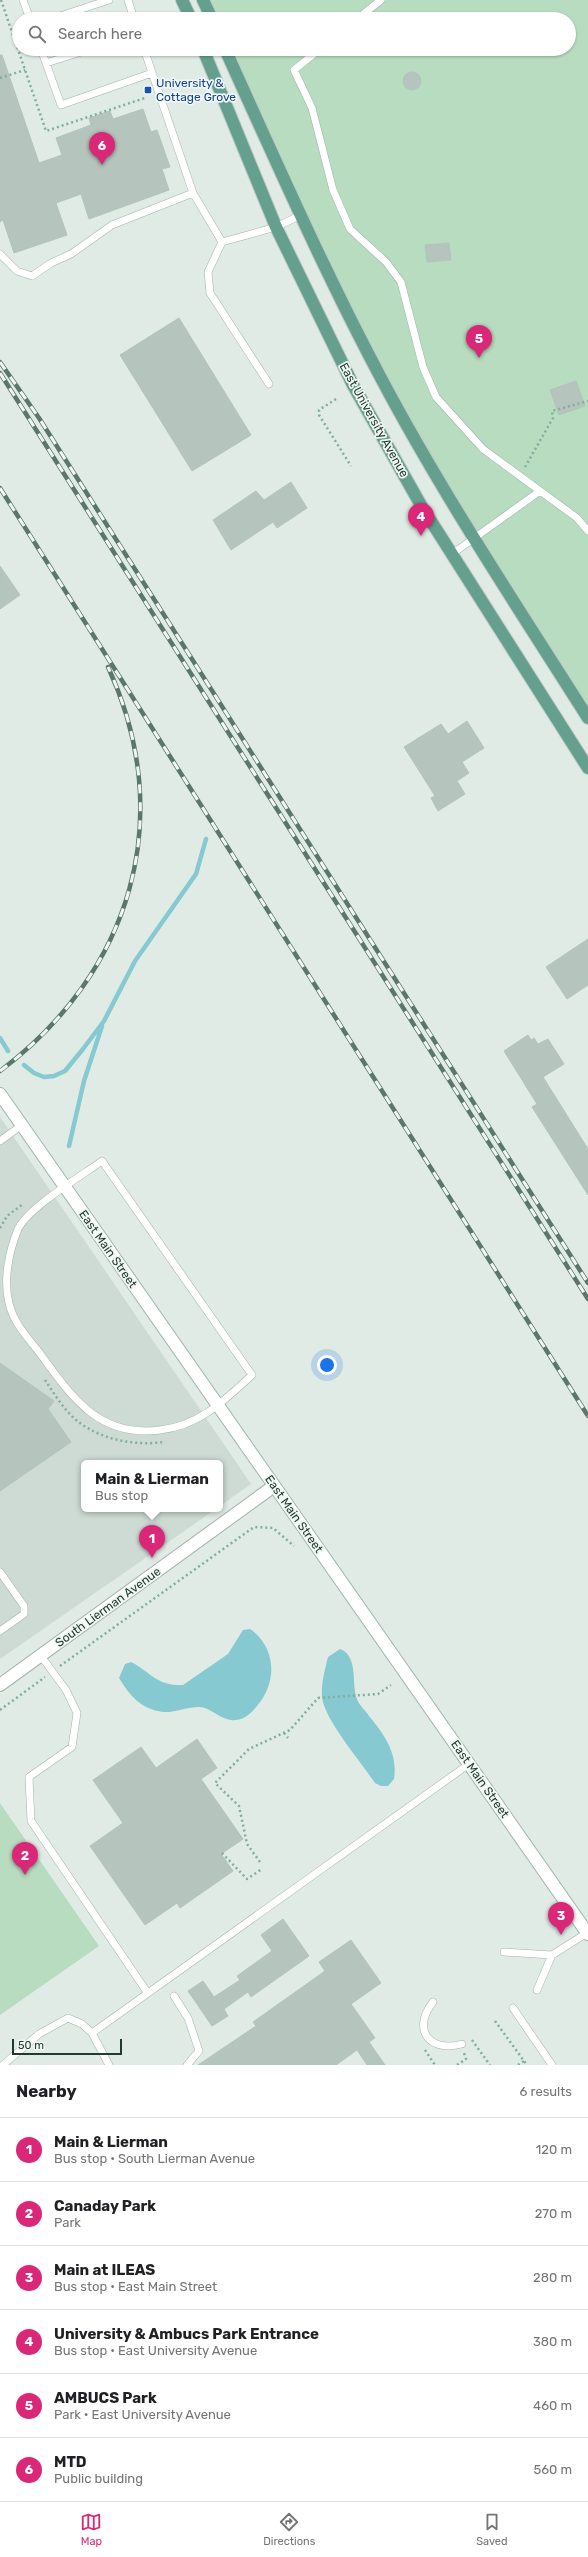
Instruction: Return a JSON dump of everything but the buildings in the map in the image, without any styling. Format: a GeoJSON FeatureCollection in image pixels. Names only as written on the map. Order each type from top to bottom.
{"type":"FeatureCollection","features":[{"type":"Feature","properties":{"kind":"main road"},"geometry":{"type":"LineString","coordinates":[[182,0],[188,12]]}},
{"type":"Feature","properties":{"kind":"main road"},"geometry":{"type":"LineString","coordinates":[[203,0],[209,12]]}},
{"type":"Feature","properties":{"kind":"main road","name":"East University Avenue"},"geometry":{"type":"LineString","coordinates":[[206,56],[276,227],[353,385],[418,501],[588,768]]}},
{"type":"Feature","properties":{"kind":"main road"},"geometry":{"type":"LineString","coordinates":[[228,56],[301,215],[381,379],[474,540],[588,718]]}},
{"type":"Feature","properties":{"kind":"main road","name":"East Main Street"},"geometry":{"type":"LineString","coordinates":[[0,1094],[588,1934]]}},
{"type":"Feature","properties":{"kind":"main road","name":"South Lierman Avenue"},"geometry":{"type":"LineString","coordinates":[[0,1686],[274,1486]]}},
{"type":"Feature","properties":{"kind":"lane"},"geometry":{"type":"LineString","coordinates":[[24,0],[28,12]]}},
{"type":"Feature","properties":{"kind":"lane"},"geometry":{"type":"LineString","coordinates":[[72,12],[109,0]]}},
{"type":"Feature","properties":{"kind":"lane"},"geometry":{"type":"LineString","coordinates":[[128,0],[132,12]]}},
{"type":"Feature","properties":{"kind":"lane"},"geometry":{"type":"LineString","coordinates":[[366,12],[381,0]]}},
{"type":"Feature","properties":{"kind":"lane"},"geometry":{"type":"LineString","coordinates":[[44,56],[61,105],[152,73]]}},
{"type":"Feature","properties":{"kind":"lane"},"geometry":{"type":"LineString","coordinates":[[46,63],[68,56]]}},
{"type":"Feature","properties":{"kind":"lane"},"geometry":{"type":"LineString","coordinates":[[146,56],[193,193],[222,242]]}},
{"type":"Feature","properties":{"kind":"lane"},"geometry":{"type":"LineString","coordinates":[[311,56],[294,70],[312,108],[333,190],[350,229],[386,262],[401,282],[423,367],[436,397],[483,449],[520,478],[577,518],[588,531]]}},
{"type":"Feature","properties":{"kind":"lane"},"geometry":{"type":"LineString","coordinates":[[0,254],[17,271],[32,276],[51,263],[71,254],[112,225],[193,193]]}},
{"type":"Feature","properties":{"kind":"lane"},"geometry":{"type":"LineString","coordinates":[[269,384],[210,293],[208,272],[222,242],[276,227],[301,215]]}},
{"type":"Feature","properties":{"kind":"lane"},"geometry":{"type":"LineString","coordinates":[[452,554],[474,540],[540,491]]}},
{"type":"Feature","properties":{"kind":"lane"},"geometry":{"type":"LineString","coordinates":[[0,1141],[22,1126]]}},
{"type":"Feature","properties":{"kind":"lane"},"geometry":{"type":"LineString","coordinates":[[102,1161],[252,1375],[218,1406],[186,1424],[160,1430],[123,1429],[106,1424],[78,1404],[62,1386],[16,1322],[9,1303],[6,1282],[9,1262],[19,1228],[30,1215],[65,1187],[102,1161]]}},
{"type":"Feature","properties":{"kind":"lane"},"geometry":{"type":"LineString","coordinates":[[0,1572],[24,1606],[24,1614],[0,1631]]}},
{"type":"Feature","properties":{"kind":"lane"},"geometry":{"type":"LineString","coordinates":[[41,1656],[66,1690],[77,1714],[72,1747],[29,1777],[31,1822],[147,1992]]}},
{"type":"Feature","properties":{"kind":"lane"},"geometry":{"type":"LineString","coordinates":[[92,2033],[147,1992],[256,1918],[469,1764]]}},
{"type":"Feature","properties":{"kind":"lane"},"geometry":{"type":"LineString","coordinates":[[537,1990],[552,1956],[588,1934]]}},
{"type":"Feature","properties":{"kind":"lane"},"geometry":{"type":"LineString","coordinates":[[504,1952],[552,1956]]}},
{"type":"Feature","properties":{"kind":"lane"},"geometry":{"type":"LineString","coordinates":[[174,1996],[188,2018],[199,2051],[187,2065]]}},
{"type":"Feature","properties":{"kind":"lane"},"geometry":{"type":"LineString","coordinates":[[433,2002],[423,2021],[424,2033],[431,2041],[439,2045],[450,2048],[462,2044]]}},
{"type":"Feature","properties":{"kind":"lane"},"geometry":{"type":"LineString","coordinates":[[512,2008],[552,2065]]}},
{"type":"Feature","properties":{"kind":"lane"},"geometry":{"type":"LineString","coordinates":[[3,2065],[39,2034],[68,2018],[82,2024],[92,2033],[109,2065]]}},
{"type":"Feature","properties":{"kind":"path"},"geometry":{"type":"LineString","coordinates":[[0,78],[25,70]]}},
{"type":"Feature","properties":{"kind":"path"},"geometry":{"type":"LineString","coordinates":[[336,399],[319,410],[319,415],[351,466]]}},
{"type":"Feature","properties":{"kind":"path"},"geometry":{"type":"LineString","coordinates":[[520,478],[553,418],[552,411],[588,401]]}},
{"type":"Feature","properties":{"kind":"path"},"geometry":{"type":"LineString","coordinates":[[272,1528],[273,1524]]}},
{"type":"Feature","properties":{"kind":"path"},"geometry":{"type":"LineString","coordinates":[[64,1664],[254,1527],[272,1528],[294,1546]]}},
{"type":"Feature","properties":{"kind":"path"},"geometry":{"type":"LineString","coordinates":[[0,1710],[43,1678]]}},
{"type":"Feature","properties":{"kind":"path"},"geometry":{"type":"LineString","coordinates":[[260,1862],[247,1844],[239,1806],[215,1783],[249,1749],[290,1730],[318,1698],[356,1694],[378,1694],[391,1685]]}},
{"type":"Feature","properties":{"kind":"path"},"geometry":{"type":"LineString","coordinates":[[284,1732],[288,1738]]}},
{"type":"Feature","properties":{"kind":"path"},"geometry":{"type":"LineString","coordinates":[[222,1854],[247,1879],[262,1869]]}},
{"type":"Feature","properties":{"kind":"path"},"geometry":{"type":"LineString","coordinates":[[495,2021],[527,2065]]}},
{"type":"Feature","properties":{"kind":"path"},"geometry":{"type":"LineString","coordinates":[[471,2038],[490,2065]]}},
{"type":"Feature","properties":{"kind":"path"},"geometry":{"type":"LineString","coordinates":[[518,2065],[524,2061]]}},
{"type":"Feature","properties":{"kind":"shaded area"},"geometry":{"type":"Polygon","coordinates":[[[0,1117],[251,1484],[223,1504],[223,1460],[81,1460],[81,1512],[212,1512],[0,1659],[0,1117]]]}},
{"type":"Feature","properties":{"kind":"green space"},"geometry":{"type":"Polygon","coordinates":[[[203,0],[588,0],[588,718],[381,379],[228,56],[576,56],[576,12],[209,12],[203,0]]]}},
{"type":"Feature","properties":{"kind":"green space"},"geometry":{"type":"Polygon","coordinates":[[[0,1803],[99,1946],[0,2015],[0,1803]]]}},
{"type":"Feature","properties":{"kind":"water"},"geometry":{"type":"Polygon","coordinates":[[[250,1629],[259,1636],[265,1645],[271,1665],[271,1676],[264,1697],[253,1711],[242,1719],[226,1719],[208,1709],[199,1707],[167,1712],[148,1708],[132,1696],[119,1678],[125,1664],[131,1662],[160,1681],[174,1685],[183,1685],[228,1654],[243,1630],[250,1629]]]}},
{"type":"Feature","properties":{"kind":"water"},"geometry":{"type":"Polygon","coordinates":[[[340,1649],[350,1658],[355,1693],[358,1701],[380,1730],[392,1753],[395,1770],[394,1779],[388,1786],[381,1786],[375,1783],[336,1728],[324,1706],[322,1687],[328,1657],[340,1649]]]}},
{"type":"Feature","properties":{"kind":"waterway"},"geometry":{"type":"LineString","coordinates":[[24,1065],[34,1073],[44,1077],[54,1076],[65,1071],[83,1049],[104,1021],[135,961],[196,874],[206,839]]}},
{"type":"Feature","properties":{"kind":"waterway"},"geometry":{"type":"LineString","coordinates":[[69,1146],[84,1081],[102,1026]]}},
{"type":"Feature","properties":{"kind":"waterway"},"geometry":{"type":"LineString","coordinates":[[0,1038],[8,1051]]}},
{"type":"Feature","properties":{"kind":"railway"},"geometry":{"type":"LineString","coordinates":[[0,362],[39,418],[588,1283]]}},
{"type":"Feature","properties":{"kind":"railway"},"geometry":{"type":"LineString","coordinates":[[0,373],[588,1299]]}},
{"type":"Feature","properties":{"kind":"railway"},"geometry":{"type":"LineString","coordinates":[[0,488],[588,1416]]}},
{"type":"Feature","properties":{"kind":"railway"},"geometry":{"type":"LineString","coordinates":[[0,1071],[45,1032],[82,988],[110,940],[129,889],[139,835],[139,780],[129,724],[108,667]]}},
{"type":"Feature","properties":{"kind":"place","name":"University & Cottage Grove"},"geometry":{"type":"Point","coordinates":[148,90]}},
{"type":"Feature","properties":{"kind":"place","name":"MTD"},"geometry":{"type":"Point","coordinates":[102,165]}},
{"type":"Feature","properties":{"kind":"place","name":"AMBUCS Park"},"geometry":{"type":"Point","coordinates":[479,358]}},
{"type":"Feature","properties":{"kind":"place","name":"University & Ambucs Park Entrance"},"geometry":{"type":"Point","coordinates":[421,536]}},
{"type":"Feature","properties":{"kind":"place","name":"Main & Lierman"},"geometry":{"type":"Point","coordinates":[152,1558]}},
{"type":"Feature","properties":{"kind":"place","name":"Canaday Park"},"geometry":{"type":"Point","coordinates":[25,1875]}},
{"type":"Feature","properties":{"kind":"place","name":"Main at ILEAS"},"geometry":{"type":"Point","coordinates":[561,1935]}}]}
